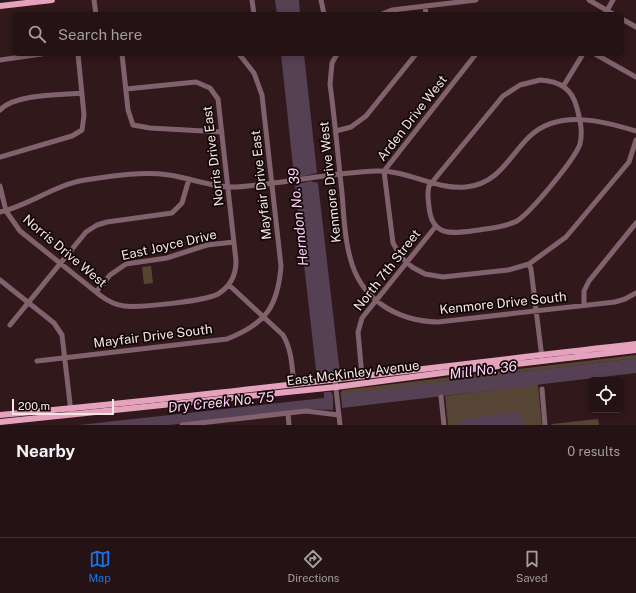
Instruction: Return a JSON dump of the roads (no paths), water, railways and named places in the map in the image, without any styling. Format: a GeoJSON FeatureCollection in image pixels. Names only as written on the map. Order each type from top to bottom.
{"type":"FeatureCollection","features":[{"type":"Feature","properties":{"kind":"main road"},"geometry":{"type":"LineString","coordinates":[[0,6],[52,0]]}},
{"type":"Feature","properties":{"kind":"main road","name":"East McKinley Avenue"},"geometry":{"type":"LineString","coordinates":[[0,422],[294,385],[392,380],[636,344]]}},
{"type":"Feature","properties":{"kind":"main road","name":"East McKinley Avenue"},"geometry":{"type":"LineString","coordinates":[[0,415],[31,412],[71,412],[251,396],[336,384],[362,377],[422,369],[636,350]]}},
{"type":"Feature","properties":{"kind":"main road"},"geometry":{"type":"LineString","coordinates":[[392,380],[395,376],[422,369]]}},
{"type":"Feature","properties":{"kind":"main road"},"geometry":{"type":"LineString","coordinates":[[251,396],[263,392],[290,389],[294,385]]}},
{"type":"Feature","properties":{"kind":"main road"},"geometry":{"type":"LineString","coordinates":[[0,419],[16,418],[31,412]]}},
{"type":"Feature","properties":{"kind":"street"},"geometry":{"type":"LineString","coordinates":[[94,0],[96,12]]}},
{"type":"Feature","properties":{"kind":"street"},"geometry":{"type":"LineString","coordinates":[[252,0],[254,12]]}},
{"type":"Feature","properties":{"kind":"street"},"geometry":{"type":"LineString","coordinates":[[321,0],[324,12]]}},
{"type":"Feature","properties":{"kind":"street"},"geometry":{"type":"LineString","coordinates":[[387,12],[392,10],[476,0]]}},
{"type":"Feature","properties":{"kind":"street"},"geometry":{"type":"LineString","coordinates":[[589,0],[606,12],[613,0]]}},
{"type":"Feature","properties":{"kind":"street"},"geometry":{"type":"LineString","coordinates":[[425,6],[426,12]]}},
{"type":"Feature","properties":{"kind":"street"},"geometry":{"type":"LineString","coordinates":[[624,20],[636,27]]}},
{"type":"Feature","properties":{"kind":"street"},"geometry":{"type":"LineString","coordinates":[[0,60],[28,56]]}},
{"type":"Feature","properties":{"kind":"street"},"geometry":{"type":"LineString","coordinates":[[0,157],[72,136],[82,130],[84,121],[78,56]]}},
{"type":"Feature","properties":{"kind":"street"},"geometry":{"type":"LineString","coordinates":[[122,56],[128,110],[133,125],[150,128],[222,132]]}},
{"type":"Feature","properties":{"kind":"street","name":"Mayfair Drive East"},"geometry":{"type":"LineString","coordinates":[[241,56],[250,67],[260,88],[281,266],[276,294],[265,317]]}},
{"type":"Feature","properties":{"kind":"street","name":"Kenmore Drive West"},"geometry":{"type":"LineString","coordinates":[[336,56],[332,64],[330,84],[350,258],[357,277],[375,301]]}},
{"type":"Feature","properties":{"kind":"street"},"geometry":{"type":"LineString","coordinates":[[336,131],[351,127],[366,116],[414,56]]}},
{"type":"Feature","properties":{"kind":"street","name":"Arden Drive West"},"geometry":{"type":"LineString","coordinates":[[474,56],[384,171],[391,236],[396,250],[406,262],[425,274],[443,277],[508,270],[529,264],[566,237],[629,162],[636,140]]}},
{"type":"Feature","properties":{"kind":"street"},"geometry":{"type":"LineString","coordinates":[[564,85],[582,56]]}},
{"type":"Feature","properties":{"kind":"street"},"geometry":{"type":"LineString","coordinates":[[599,56],[636,76]]}},
{"type":"Feature","properties":{"kind":"street"},"geometry":{"type":"LineString","coordinates":[[540,80],[549,80],[564,85],[574,99],[580,119],[581,134],[577,150],[524,216],[503,226],[454,233],[444,231],[436,226],[430,218],[427,190],[431,182],[496,103],[511,90],[520,85],[540,80]]}},
{"type":"Feature","properties":{"kind":"street","name":"Norris Drive East"},"geometry":{"type":"LineString","coordinates":[[126,89],[189,81],[201,83],[210,88],[218,99],[236,267],[229,285]]}},
{"type":"Feature","properties":{"kind":"street"},"geometry":{"type":"LineString","coordinates":[[0,110],[6,104],[17,100],[82,93]]}},
{"type":"Feature","properties":{"kind":"street"},"geometry":{"type":"LineString","coordinates":[[0,212],[6,211],[49,190],[87,180],[154,174],[228,187],[384,171],[458,188],[482,184],[499,173],[535,132],[550,125],[580,119],[607,122],[636,131]]}},
{"type":"Feature","properties":{"kind":"street"},"geometry":{"type":"LineString","coordinates":[[10,325],[83,234],[97,225],[111,221],[172,213],[182,203],[189,179]]}},
{"type":"Feature","properties":{"kind":"street","name":"Norris Drive West"},"geometry":{"type":"LineString","coordinates":[[0,186],[6,211],[20,230],[96,292],[114,304],[132,306],[207,298],[220,293],[229,285]]}},
{"type":"Feature","properties":{"kind":"street"},"geometry":{"type":"LineString","coordinates":[[584,305],[584,291],[589,280],[636,223]]}},
{"type":"Feature","properties":{"kind":"street","name":"North 7th Street"},"geometry":{"type":"LineString","coordinates":[[362,377],[358,332],[362,318],[436,226]]}},
{"type":"Feature","properties":{"kind":"street","name":"East Joyce Drive"},"geometry":{"type":"LineString","coordinates":[[96,292],[110,275],[126,264],[167,258],[207,245],[234,242]]}},
{"type":"Feature","properties":{"kind":"street"},"geometry":{"type":"LineString","coordinates":[[529,264],[542,358]]}},
{"type":"Feature","properties":{"kind":"street"},"geometry":{"type":"LineString","coordinates":[[0,280],[50,320],[58,329],[63,341],[66,358],[71,412]]}},
{"type":"Feature","properties":{"kind":"street"},"geometry":{"type":"LineString","coordinates":[[229,285],[283,335],[288,343],[294,385]]}},
{"type":"Feature","properties":{"kind":"street","name":"Kenmore Drive South"},"geometry":{"type":"LineString","coordinates":[[375,301],[403,317],[425,322],[438,322],[615,302],[625,300],[636,294]]}},
{"type":"Feature","properties":{"kind":"street","name":"Mayfair Drive South"},"geometry":{"type":"LineString","coordinates":[[37,361],[227,339],[246,331],[265,317]]}},
{"type":"Feature","properties":{"kind":"street"},"geometry":{"type":"LineString","coordinates":[[336,384],[340,425]]}},
{"type":"Feature","properties":{"kind":"street"},"geometry":{"type":"LineString","coordinates":[[542,388],[546,425]]}},
{"type":"Feature","properties":{"kind":"street"},"geometry":{"type":"LineString","coordinates":[[441,397],[444,425]]}},
{"type":"Feature","properties":{"kind":"street"},"geometry":{"type":"LineString","coordinates":[[184,425],[237,422],[306,411],[339,415]]}},
{"type":"Feature","properties":{"kind":"street"},"geometry":{"type":"LineString","coordinates":[[288,413],[289,425]]}},
{"type":"Feature","properties":{"kind":"water label","name":"Herndon No. 39"},"geometry":{"type":"Point","coordinates":[298,217]}},
{"type":"Feature","properties":{"kind":"water label","name":"Mill No. 36"},"geometry":{"type":"Point","coordinates":[483,370]}},
{"type":"Feature","properties":{"kind":"water label","name":"Dry Creek No. 75"},"geometry":{"type":"Point","coordinates":[221,402]}}]}
